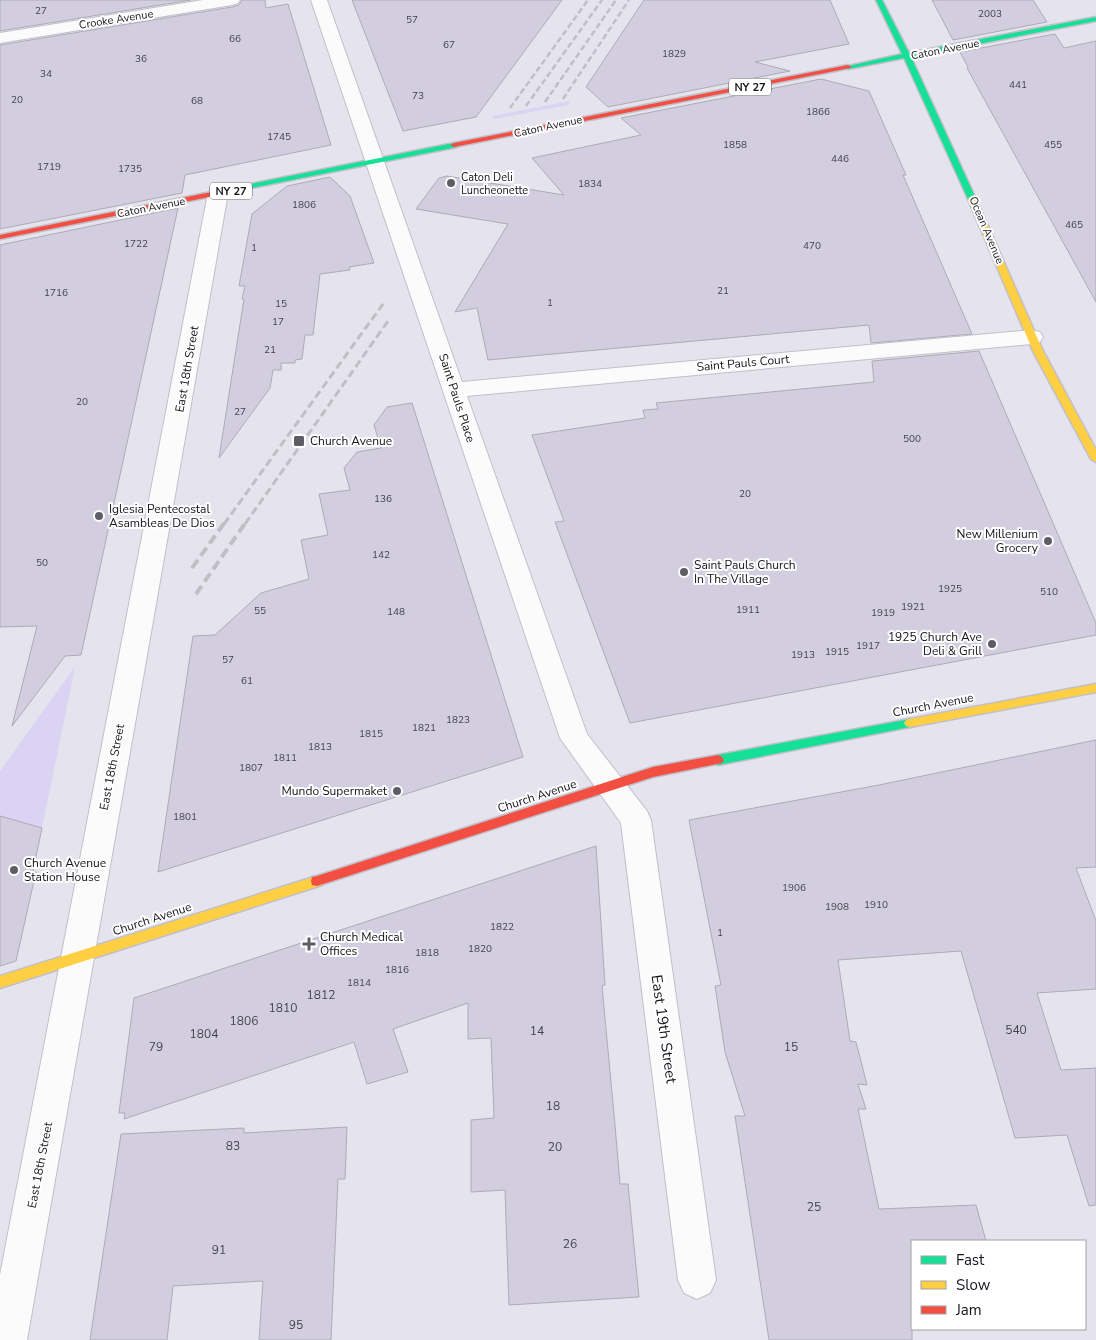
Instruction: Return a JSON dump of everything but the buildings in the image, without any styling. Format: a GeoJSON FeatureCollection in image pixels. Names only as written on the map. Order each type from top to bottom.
{"type":"FeatureCollection","features":[{"type":"Feature","properties":{"kind":"main road","name":"Ocean Avenue"},"geometry":{"type":"LineString","coordinates":[[880,0],[909,56],[961,170],[1032,336],[1096,459]]}},
{"type":"Feature","properties":{"kind":"main road","name":"Caton Avenue"},"geometry":{"type":"LineString","coordinates":[[0,237],[591,117],[1096,19]]}},
{"type":"Feature","properties":{"kind":"main road","name":"Church Avenue"},"geometry":{"type":"LineString","coordinates":[[0,982],[653,772],[1096,688]]}},
{"type":"Feature","properties":{"kind":"street","name":"Crooke Avenue"},"geometry":{"type":"LineString","coordinates":[[0,38],[232,0]]}},
{"type":"Feature","properties":{"kind":"street","name":"Saint Pauls Place"},"geometry":{"type":"LineString","coordinates":[[319,0],[574,738],[610,786]]}},
{"type":"Feature","properties":{"kind":"street","name":"East 18th Street"},"geometry":{"type":"LineString","coordinates":[[8,1340],[218,194]]}},
{"type":"Feature","properties":{"kind":"street","name":"Saint Pauls Court"},"geometry":{"type":"LineString","coordinates":[[454,390],[1032,336]]}},
{"type":"Feature","properties":{"kind":"street","name":"East 19th Street"},"geometry":{"type":"LineString","coordinates":[[610,786],[636,820],[697,1280]]}},
{"type":"Feature","properties":{"kind":"shaded area"},"geometry":{"type":"Polygon","coordinates":[[[570,101],[568,105],[495,119],[492,116],[570,101]]]}},
{"type":"Feature","properties":{"kind":"shaded area"},"geometry":{"type":"Polygon","coordinates":[[[75,667],[42,828],[4,817],[0,822],[0,771],[75,667]]]}},
{"type":"Feature","properties":{"kind":"railway"},"geometry":{"type":"LineString","coordinates":[[510,108],[588,0]]}},
{"type":"Feature","properties":{"kind":"railway"},"geometry":{"type":"LineString","coordinates":[[526,106],[602,0]]}},
{"type":"Feature","properties":{"kind":"railway"},"geometry":{"type":"LineString","coordinates":[[545,102],[616,0]]}},
{"type":"Feature","properties":{"kind":"railway"},"geometry":{"type":"LineString","coordinates":[[563,99],[629,0]]}},
{"type":"Feature","properties":{"kind":"railway"},"geometry":{"type":"LineString","coordinates":[[224,524],[383,304]]}},
{"type":"Feature","properties":{"kind":"railway"},"geometry":{"type":"LineString","coordinates":[[245,524],[388,321]]}},
{"type":"Feature","properties":{"kind":"railway"},"geometry":{"type":"LineString","coordinates":[[192,568],[225,522]]}},
{"type":"Feature","properties":{"kind":"railway"},"geometry":{"type":"LineString","coordinates":[[196,594],[246,522]]}},
{"type":"Feature","properties":{"kind":"traffic: fast"},"geometry":{"type":"LineString","coordinates":[[879,0],[920,83],[972,199]]}},
{"type":"Feature","properties":{"kind":"traffic: fast"},"geometry":{"type":"LineString","coordinates":[[848,67],[1096,19]]}},
{"type":"Feature","properties":{"kind":"traffic: fast"},"geometry":{"type":"LineString","coordinates":[[231,190],[454,145]]}},
{"type":"Feature","properties":{"kind":"traffic: fast"},"geometry":{"type":"LineString","coordinates":[[718,760],[910,723]]}},
{"type":"Feature","properties":{"kind":"traffic: slow"},"geometry":{"type":"LineString","coordinates":[[972,199],[1038,351],[1096,459]]}},
{"type":"Feature","properties":{"kind":"traffic: slow"},"geometry":{"type":"LineString","coordinates":[[910,723],[1096,688]]}},
{"type":"Feature","properties":{"kind":"traffic: slow"},"geometry":{"type":"LineString","coordinates":[[0,982],[317,881]]}},
{"type":"Feature","properties":{"kind":"traffic: jam"},"geometry":{"type":"LineString","coordinates":[[454,145],[848,67]]}},
{"type":"Feature","properties":{"kind":"traffic: jam"},"geometry":{"type":"LineString","coordinates":[[0,237],[231,190]]}},
{"type":"Feature","properties":{"kind":"traffic: jam"},"geometry":{"type":"LineString","coordinates":[[317,881],[653,772],[718,760]]}},
{"type":"Feature","properties":{"kind":"place","name":"Caton Deli Luncheonette"},"geometry":{"type":"Point","coordinates":[451,183]}},
{"type":"Feature","properties":{"kind":"place","name":"Church Avenue"},"geometry":{"type":"Point","coordinates":[299,441]}},
{"type":"Feature","properties":{"kind":"place","name":"Iglesia Pentecostal Asambleas De Dios"},"geometry":{"type":"Point","coordinates":[99,516]}},
{"type":"Feature","properties":{"kind":"place","name":"New Millenium Grocery"},"geometry":{"type":"Point","coordinates":[1048,541]}},
{"type":"Feature","properties":{"kind":"place","name":"Saint Pauls Church In The Village"},"geometry":{"type":"Point","coordinates":[684,572]}},
{"type":"Feature","properties":{"kind":"place","name":"1925 Church Ave Deli & Grill"},"geometry":{"type":"Point","coordinates":[992,644]}},
{"type":"Feature","properties":{"kind":"place","name":"Mundo Supermaket"},"geometry":{"type":"Point","coordinates":[397,791]}},
{"type":"Feature","properties":{"kind":"place","name":"Church Avenue Station House"},"geometry":{"type":"Point","coordinates":[14,870]}},
{"type":"Feature","properties":{"kind":"place","name":"Church Medical Offices"},"geometry":{"type":"Point","coordinates":[309,944]}}]}
